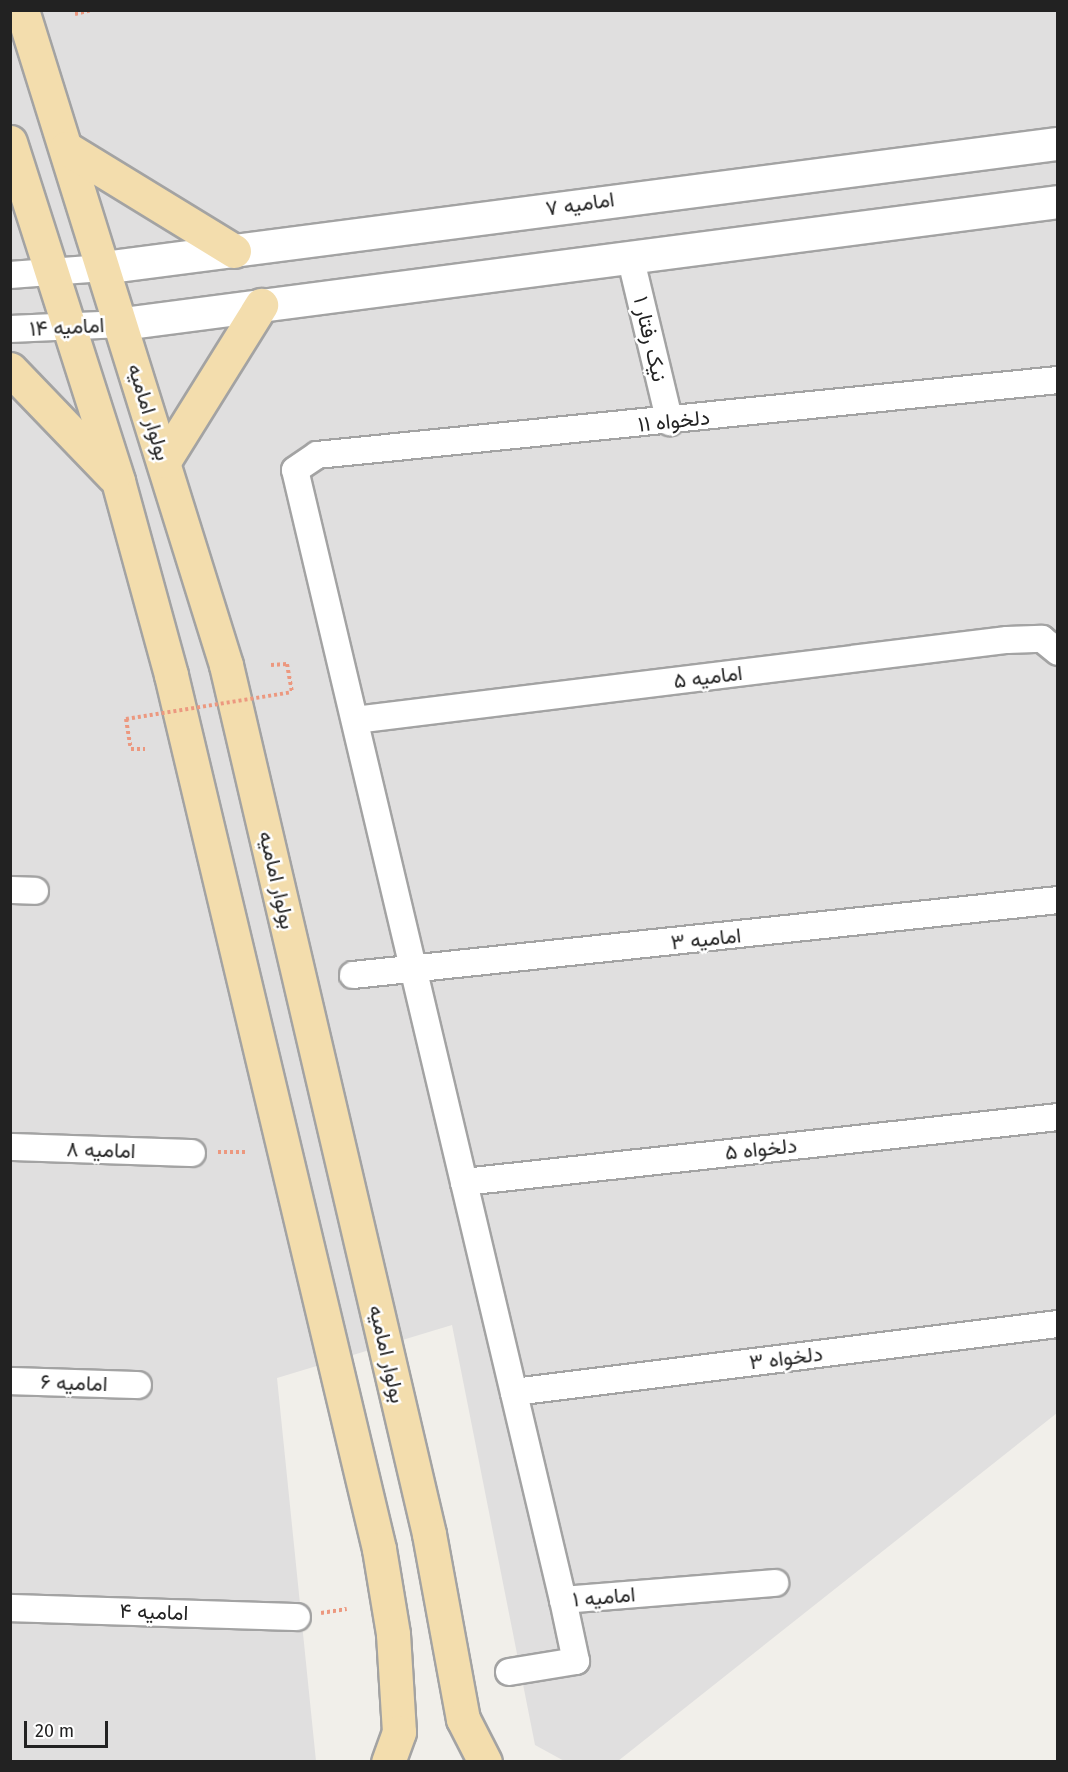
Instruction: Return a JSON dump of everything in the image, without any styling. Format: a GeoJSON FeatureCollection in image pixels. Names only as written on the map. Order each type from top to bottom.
{"type":"FeatureCollection","features":[{"type":"Feature","properties":{"kind":"main road","name":"بولوار امامیه"},"geometry":{"type":"LineString","coordinates":[[22,10],[103,268],[123,324],[226,665],[429,1534],[463,1719],[485,1761]]}},
{"type":"Feature","properties":{"kind":"main road"},"geometry":{"type":"LineString","coordinates":[[66,148],[234,251]]}},
{"type":"Feature","properties":{"kind":"main road"},"geometry":{"type":"LineString","coordinates":[[13,163],[54,272],[72,329],[118,481],[171,675],[379,1549],[393,1634],[399,1732],[388,1761]]}},
{"type":"Feature","properties":{"kind":"main road"},"geometry":{"type":"LineString","coordinates":[[164,460],[261,305]]}},
{"type":"Feature","properties":{"kind":"main road"},"geometry":{"type":"LineString","coordinates":[[10,369],[118,481]]}},
{"type":"Feature","properties":{"kind":"street","name":"امامیه ۷"},"geometry":{"type":"LineString","coordinates":[[103,268],[1058,144]]}},
{"type":"Feature","properties":{"kind":"street"},"geometry":{"type":"LineString","coordinates":[[123,324],[630,256],[1058,202]]}},
{"type":"Feature","properties":{"kind":"street","name":"نیک رفتار ۱"},"geometry":{"type":"LineString","coordinates":[[630,256],[670,422]]}},
{"type":"Feature","properties":{"kind":"street"},"geometry":{"type":"LineString","coordinates":[[10,275],[103,268]]}},
{"type":"Feature","properties":{"kind":"street","name":"امامیه ۱۴"},"geometry":{"type":"LineString","coordinates":[[10,329],[72,329],[123,324]]}},
{"type":"Feature","properties":{"kind":"street","name":"دلخواه ۱۱"},"geometry":{"type":"LineString","coordinates":[[355,720],[295,470],[317,455],[670,422],[1058,380]]}},
{"type":"Feature","properties":{"kind":"street","name":"امامیه ۵"},"geometry":{"type":"LineString","coordinates":[[355,720],[1006,640],[1042,639],[1058,652]]}},
{"type":"Feature","properties":{"kind":"street"},"geometry":{"type":"LineString","coordinates":[[355,720],[563,1600]]}},
{"type":"Feature","properties":{"kind":"street","name":"امامیه ۳"},"geometry":{"type":"LineString","coordinates":[[353,975],[414,971],[1058,900]]}},
{"type":"Feature","properties":{"kind":"street","name":"دلخواه ۵"},"geometry":{"type":"LineString","coordinates":[[464,1182],[1058,1117]]}},
{"type":"Feature","properties":{"kind":"street","name":"امامیه ۸"},"geometry":{"type":"LineString","coordinates":[[10,1147],[192,1153]]}},
{"type":"Feature","properties":{"kind":"street","name":"دلخواه ۳"},"geometry":{"type":"LineString","coordinates":[[514,1392],[1058,1324]]}},
{"type":"Feature","properties":{"kind":"street","name":"امامیه ۶"},"geometry":{"type":"LineString","coordinates":[[10,1381],[138,1385]]}},
{"type":"Feature","properties":{"kind":"street","name":"امامیه ۱"},"geometry":{"type":"LineString","coordinates":[[509,1672],[576,1661],[563,1600],[775,1583]]}},
{"type":"Feature","properties":{"kind":"street","name":"امامیه ۴"},"geometry":{"type":"LineString","coordinates":[[10,1608],[297,1617]]}},
{"type":"Feature","properties":{"kind":"path"},"geometry":{"type":"LineString","coordinates":[[75,14],[92,10]]}},
{"type":"Feature","properties":{"kind":"path"},"geometry":{"type":"LineString","coordinates":[[145,749],[131,749],[126,719],[292,692],[287,664],[271,665]]}},
{"type":"Feature","properties":{"kind":"shaded area"},"geometry":{"type":"Polygon","coordinates":[[[11,11],[1057,11],[1057,1413],[618,1761],[566,1762],[535,1745],[452,1325],[277,1378],[316,1761],[11,1762],[11,11]]]}}]}
